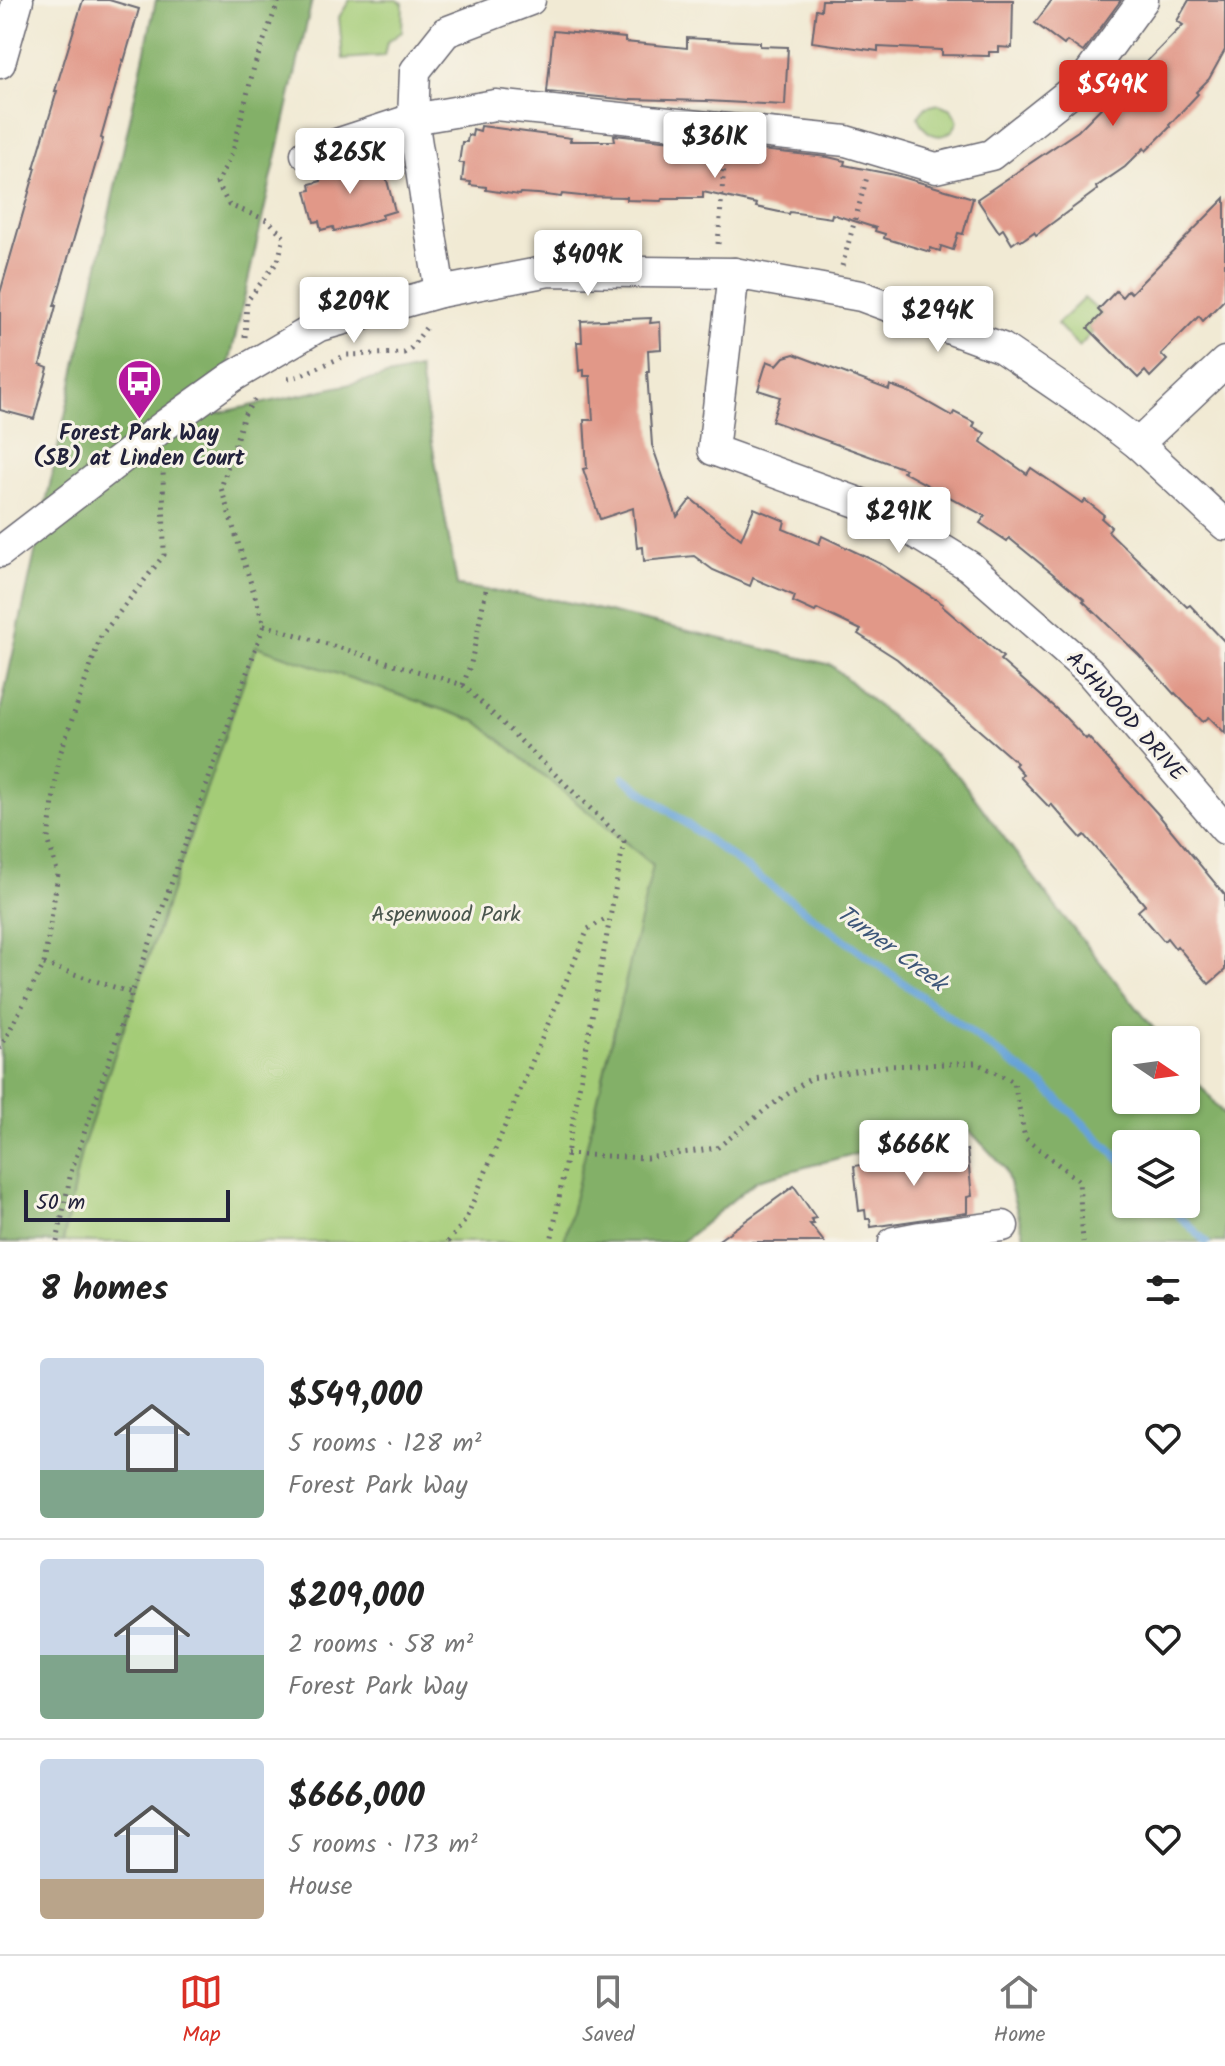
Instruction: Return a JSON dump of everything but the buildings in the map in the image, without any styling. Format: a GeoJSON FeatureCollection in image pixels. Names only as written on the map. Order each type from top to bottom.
{"type":"FeatureCollection","features":[{"type":"Feature","properties":{"kind":"street"},"geometry":{"type":"LineString","coordinates":[[0,63],[18,0]]}},
{"type":"Feature","properties":{"kind":"street"},"geometry":{"type":"LineString","coordinates":[[440,292],[413,119],[415,71],[446,32],[530,0]]}},
{"type":"Feature","properties":{"kind":"street"},"geometry":{"type":"LineString","coordinates":[[306,154],[413,119],[495,105],[846,141],[936,168],[991,155],[1083,82],[1143,0]]}},
{"type":"Feature","properties":{"kind":"street"},"geometry":{"type":"LineString","coordinates":[[0,552],[165,425],[254,363],[319,326],[440,292],[549,271],[734,273],[861,296],[1002,348],[1138,444],[1225,525]]}},
{"type":"Feature","properties":{"kind":"street","name":"ASHWOOD DRIVE"},"geometry":{"type":"LineString","coordinates":[[734,273],[713,450],[876,509],[969,566],[1090,672],[1225,829]]}},
{"type":"Feature","properties":{"kind":"street"},"geometry":{"type":"LineString","coordinates":[[1138,444],[1225,362]]}},
{"type":"Feature","properties":{"kind":"street"},"geometry":{"type":"LineString","coordinates":[[894,1242],[1003,1226]]}},
{"type":"Feature","properties":{"kind":"path"},"geometry":{"type":"LineString","coordinates":[[244,342],[247,301],[278,261],[284,237],[269,221],[229,205],[217,183],[233,151],[254,67],[279,0]]}},
{"type":"Feature","properties":{"kind":"path"},"geometry":{"type":"LineString","coordinates":[[718,244],[727,128]]}},
{"type":"Feature","properties":{"kind":"path"},"geometry":{"type":"LineString","coordinates":[[842,266],[874,149]]}},
{"type":"Feature","properties":{"kind":"path"},"geometry":{"type":"LineString","coordinates":[[276,381],[299,376],[347,355],[404,353],[429,324]]}},
{"type":"Feature","properties":{"kind":"path"},"geometry":{"type":"LineString","coordinates":[[57,1242],[71,1172],[264,625],[221,488],[244,415],[258,394]]}},
{"type":"Feature","properties":{"kind":"path"},"geometry":{"type":"LineString","coordinates":[[0,1049],[44,964],[58,874],[48,839],[59,757],[101,636],[164,555],[163,462]]}},
{"type":"Feature","properties":{"kind":"path"},"geometry":{"type":"LineString","coordinates":[[463,685],[471,663],[486,590]]}},
{"type":"Feature","properties":{"kind":"path"},"geometry":{"type":"LineString","coordinates":[[264,625],[463,685],[624,841],[551,1242]]}},
{"type":"Feature","properties":{"kind":"path"},"geometry":{"type":"LineString","coordinates":[[448,1242],[465,1221],[588,929],[610,917]]}},
{"type":"Feature","properties":{"kind":"path"},"geometry":{"type":"LineString","coordinates":[[44,964],[132,993]]}},
{"type":"Feature","properties":{"kind":"path"},"geometry":{"type":"LineString","coordinates":[[566,1154],[646,1158],[717,1148],[811,1078],[887,1066],[976,1063],[1014,1082],[1025,1138],[1079,1181],[1083,1242]]}},
{"type":"Feature","properties":{"kind":"green space"},"geometry":{"type":"Polygon","coordinates":[[[156,0],[312,0],[218,413],[419,369],[457,586],[566,602],[831,665],[959,777],[1058,910],[1152,1026],[1112,1026],[1112,1114],[1200,1114],[1200,1085],[1225,1116],[1225,1242],[1026,1242],[1005,1168],[970,1131],[846,1156],[757,1180],[682,1242],[564,1242],[653,865],[478,722],[256,646],[81,1152],[63,1242],[0,1242],[0,713],[156,0]]]}},
{"type":"Feature","properties":{"kind":"green space"},"geometry":{"type":"Polygon","coordinates":[[[350,0],[397,0],[403,3],[402,32],[387,42],[384,56],[343,59],[339,17],[350,0]]]}},
{"type":"Feature","properties":{"kind":"green space"},"geometry":{"type":"Polygon","coordinates":[[[939,104],[951,109],[958,121],[949,133],[937,136],[926,130],[918,117],[926,107],[939,104]]]}},
{"type":"Feature","properties":{"kind":"green space"},"geometry":{"type":"Polygon","coordinates":[[[1084,298],[1102,314],[1088,328],[1092,333],[1079,347],[1057,324],[1084,298]]]}},
{"type":"Feature","properties":{"kind":"green space","name":"Aspenwood Park"},"geometry":{"type":"Polygon","coordinates":[[[419,369],[457,586],[566,602],[831,665],[959,777],[1058,910],[1152,1026],[1112,1026],[1112,1114],[1200,1114],[1200,1085],[1225,1116],[1225,1242],[1026,1242],[1005,1168],[970,1131],[846,1156],[757,1180],[682,1242],[34,1242],[217,414],[419,369]]]}},
{"type":"Feature","properties":{"kind":"waterway","name":"Turner Creek"},"geometry":{"type":"LineString","coordinates":[[624,778],[1045,1087],[1112,1152]]}},
{"type":"Feature","properties":{"kind":"waterway","name":"Turner Creek"},"geometry":{"type":"LineString","coordinates":[[1181,1218],[1206,1242]]}},
{"type":"Feature","properties":{"kind":"place","name":"Forest Park Way (SB) at Linden Court"},"geometry":{"type":"Point","coordinates":[139,420]}}]}
